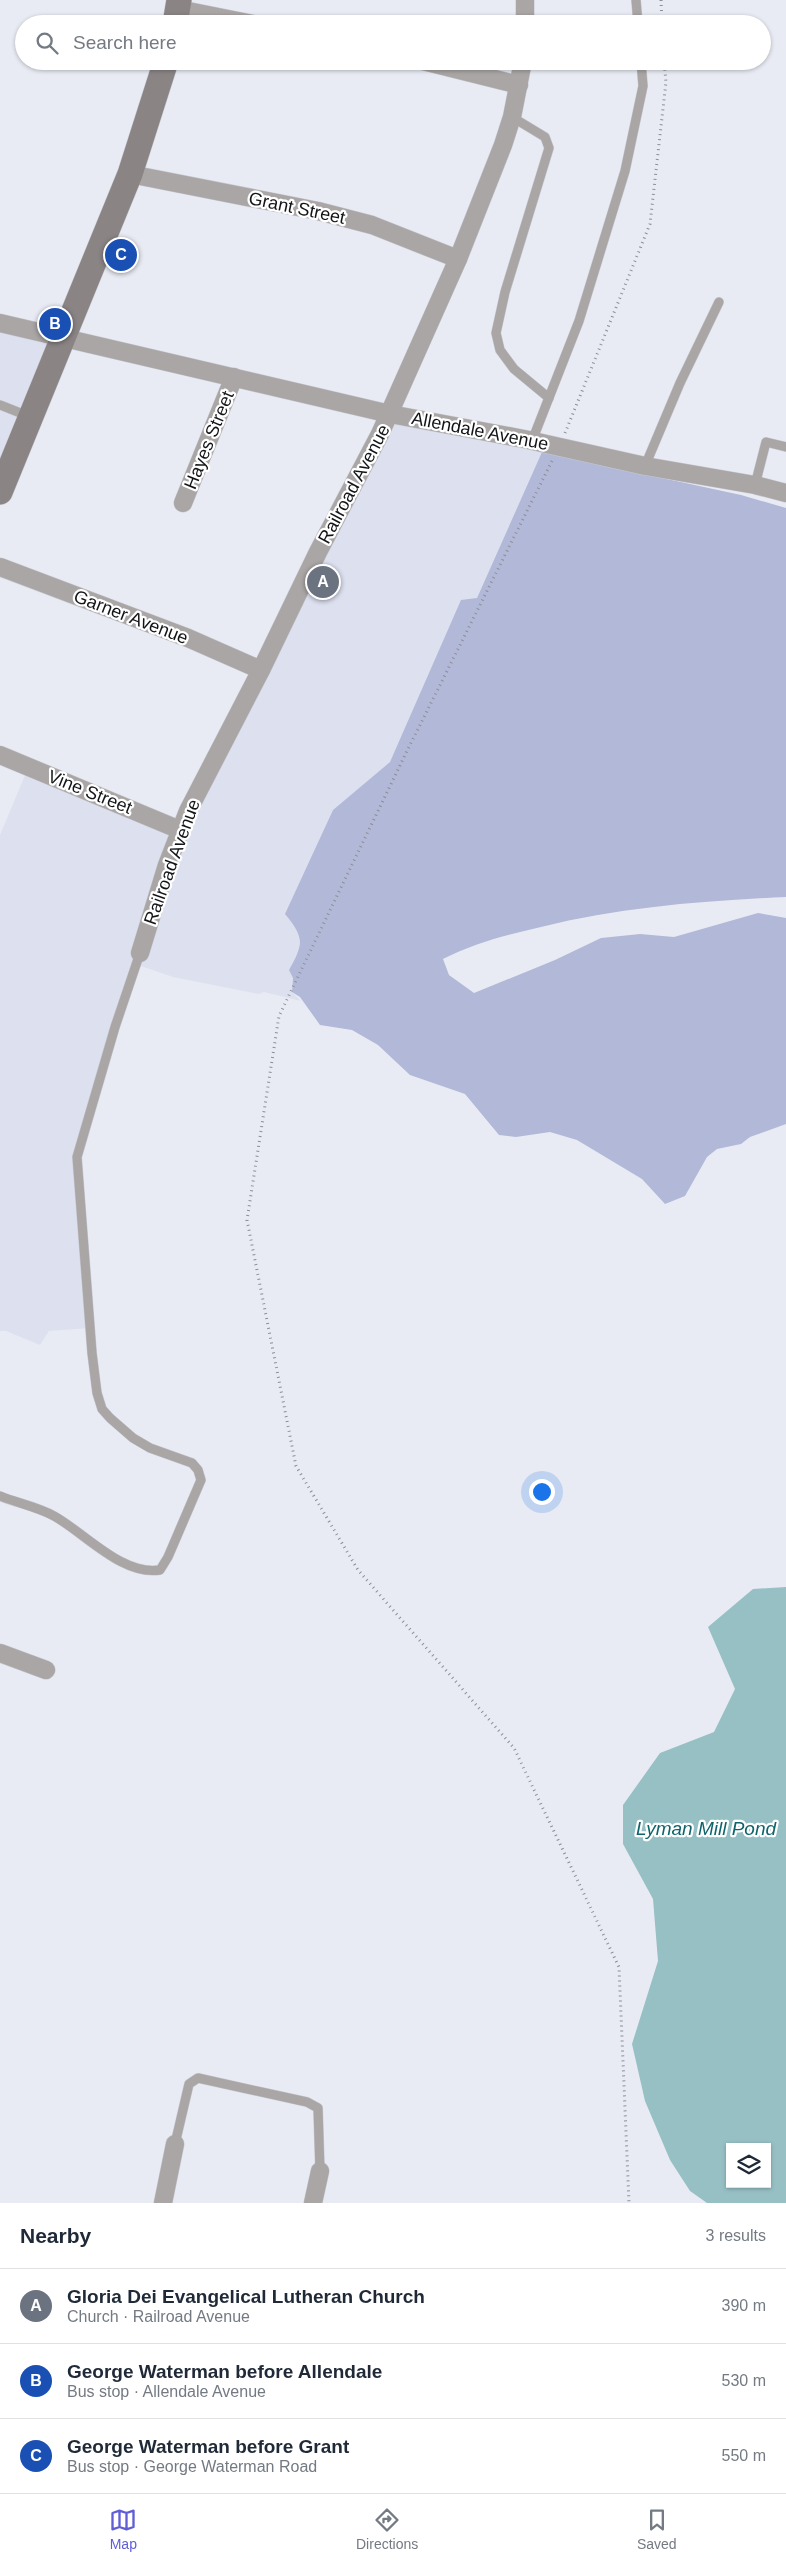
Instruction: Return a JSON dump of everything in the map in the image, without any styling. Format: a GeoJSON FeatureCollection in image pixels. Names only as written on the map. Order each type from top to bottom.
{"type":"FeatureCollection","features":[{"type":"Feature","properties":{"kind":"main road"},"geometry":{"type":"LineString","coordinates":[[0,492],[9,460],[31,417],[130,174],[163,70]]}},
{"type":"Feature","properties":{"kind":"street"},"geometry":{"type":"LineString","coordinates":[[525,0],[525,15]]}},
{"type":"Feature","properties":{"kind":"street"},"geometry":{"type":"LineString","coordinates":[[177,11],[200,15]]}},
{"type":"Feature","properties":{"kind":"street"},"geometry":{"type":"LineString","coordinates":[[459,70],[520,85]]}},
{"type":"Feature","properties":{"kind":"street","name":"Railroad Avenue"},"geometry":{"type":"LineString","coordinates":[[140,953],[180,830],[318,552],[390,414],[458,259],[512,117],[522,70]]}},
{"type":"Feature","properties":{"kind":"street","name":"Grant Street"},"geometry":{"type":"LineString","coordinates":[[130,174],[318,211],[372,225],[458,259]]}},
{"type":"Feature","properties":{"kind":"street","name":"Allendale Avenue"},"geometry":{"type":"LineString","coordinates":[[0,323],[390,414],[532,441],[645,466],[755,485],[786,494]]}},
{"type":"Feature","properties":{"kind":"street","name":"Hayes Street"},"geometry":{"type":"LineString","coordinates":[[183,503],[234,377]]}},
{"type":"Feature","properties":{"kind":"street","name":"Garner Avenue"},"geometry":{"type":"LineString","coordinates":[[0,567],[188,638],[261,670]]}},
{"type":"Feature","properties":{"kind":"street","name":"Vine Street"},"geometry":{"type":"LineString","coordinates":[[0,755],[180,830]]}},
{"type":"Feature","properties":{"kind":"street"},"geometry":{"type":"LineString","coordinates":[[0,1653],[46,1670]]}},
{"type":"Feature","properties":{"kind":"street"},"geometry":{"type":"LineString","coordinates":[[163,2203],[175,2144]]}},
{"type":"Feature","properties":{"kind":"street"},"geometry":{"type":"LineString","coordinates":[[313,2203],[320,2171]]}},
{"type":"Feature","properties":{"kind":"lane"},"geometry":{"type":"LineString","coordinates":[[636,0],[637,15]]}},
{"type":"Feature","properties":{"kind":"lane"},"geometry":{"type":"LineString","coordinates":[[532,441],[579,321],[625,171],[643,86],[642,70]]}},
{"type":"Feature","properties":{"kind":"lane"},"geometry":{"type":"LineString","coordinates":[[512,117],[545,137],[549,148],[505,292],[496,333],[500,350],[514,369],[549,398]]}},
{"type":"Feature","properties":{"kind":"lane"},"geometry":{"type":"LineString","coordinates":[[645,466],[680,383],[718,302]]}},
{"type":"Feature","properties":{"kind":"lane"},"geometry":{"type":"LineString","coordinates":[[0,404],[31,417]]}},
{"type":"Feature","properties":{"kind":"lane"},"geometry":{"type":"LineString","coordinates":[[755,485],[766,442],[786,446]]}},
{"type":"Feature","properties":{"kind":"lane"},"geometry":{"type":"LineString","coordinates":[[0,1496],[54,1516],[126,1564],[147,1572],[160,1570],[168,1557],[200,1480],[198,1470],[192,1462],[150,1448],[133,1438],[102,1409],[97,1393],[92,1353],[77,1156],[109,1045],[140,953]]}},
{"type":"Feature","properties":{"kind":"lane"},"geometry":{"type":"LineString","coordinates":[[175,2144],[189,2084],[198,2078],[306,2102],[318,2108],[320,2171]]}},
{"type":"Feature","properties":{"kind":"path"},"geometry":{"type":"LineString","coordinates":[[661,0],[662,15]]}},
{"type":"Feature","properties":{"kind":"path"},"geometry":{"type":"LineString","coordinates":[[629,2203],[630,2188],[620,1967],[514,1748],[358,1570],[296,1466],[247,1220],[278,1016],[406,753],[559,447],[650,224],[666,82],[665,70]]}},
{"type":"Feature","properties":{"kind":"shaded area"},"geometry":{"type":"Polygon","coordinates":[[[0,331],[55,344],[0,496],[0,331]]]}},
{"type":"Feature","properties":{"kind":"shaded area"},"geometry":{"type":"Polygon","coordinates":[[[391,418],[542,452],[477,598],[390,762],[333,810],[286,914],[299,931],[299,952],[289,970],[293,978],[292,992],[301,1001],[264,992],[259,994],[173,977],[138,965],[78,1157],[90,1328],[49,1331],[40,1345],[6,1331],[0,1331],[0,835],[26,773],[176,833],[391,418]]]}},
{"type":"Feature","properties":{"kind":"shaded area"},"geometry":{"type":"Polygon","coordinates":[[[542,452],[741,495],[786,508],[786,897],[693,903],[602,914],[503,936],[467,948],[443,959],[449,975],[474,993],[555,960],[601,938],[640,934],[674,937],[758,913],[786,918],[786,1124],[750,1137],[741,1144],[717,1149],[707,1157],[685,1196],[665,1204],[642,1179],[577,1140],[550,1132],[516,1137],[499,1135],[465,1094],[410,1075],[378,1045],[352,1030],[320,1025],[300,997],[292,992],[293,978],[289,970],[297,954],[300,941],[296,929],[285,914],[333,810],[390,762],[461,600],[477,598],[542,452]]]}},
{"type":"Feature","properties":{"kind":"water","name":"Lyman Mill Pond"},"geometry":{"type":"Polygon","coordinates":[[[786,1587],[786,2203],[707,2203],[690,2191],[670,2160],[645,2101],[632,2044],[658,1961],[653,1899],[623,1844],[623,1805],[660,1753],[714,1732],[735,1689],[708,1627],[753,1589],[786,1587]]]}},
{"type":"Feature","properties":{"kind":"place","name":"George Waterman before Grant"},"geometry":{"type":"Point","coordinates":[121,255]}},
{"type":"Feature","properties":{"kind":"place","name":"George Waterman before Allendale"},"geometry":{"type":"Point","coordinates":[55,324]}},
{"type":"Feature","properties":{"kind":"place","name":"Gloria Dei Evangelical Lutheran Church"},"geometry":{"type":"Point","coordinates":[323,582]}}]}
